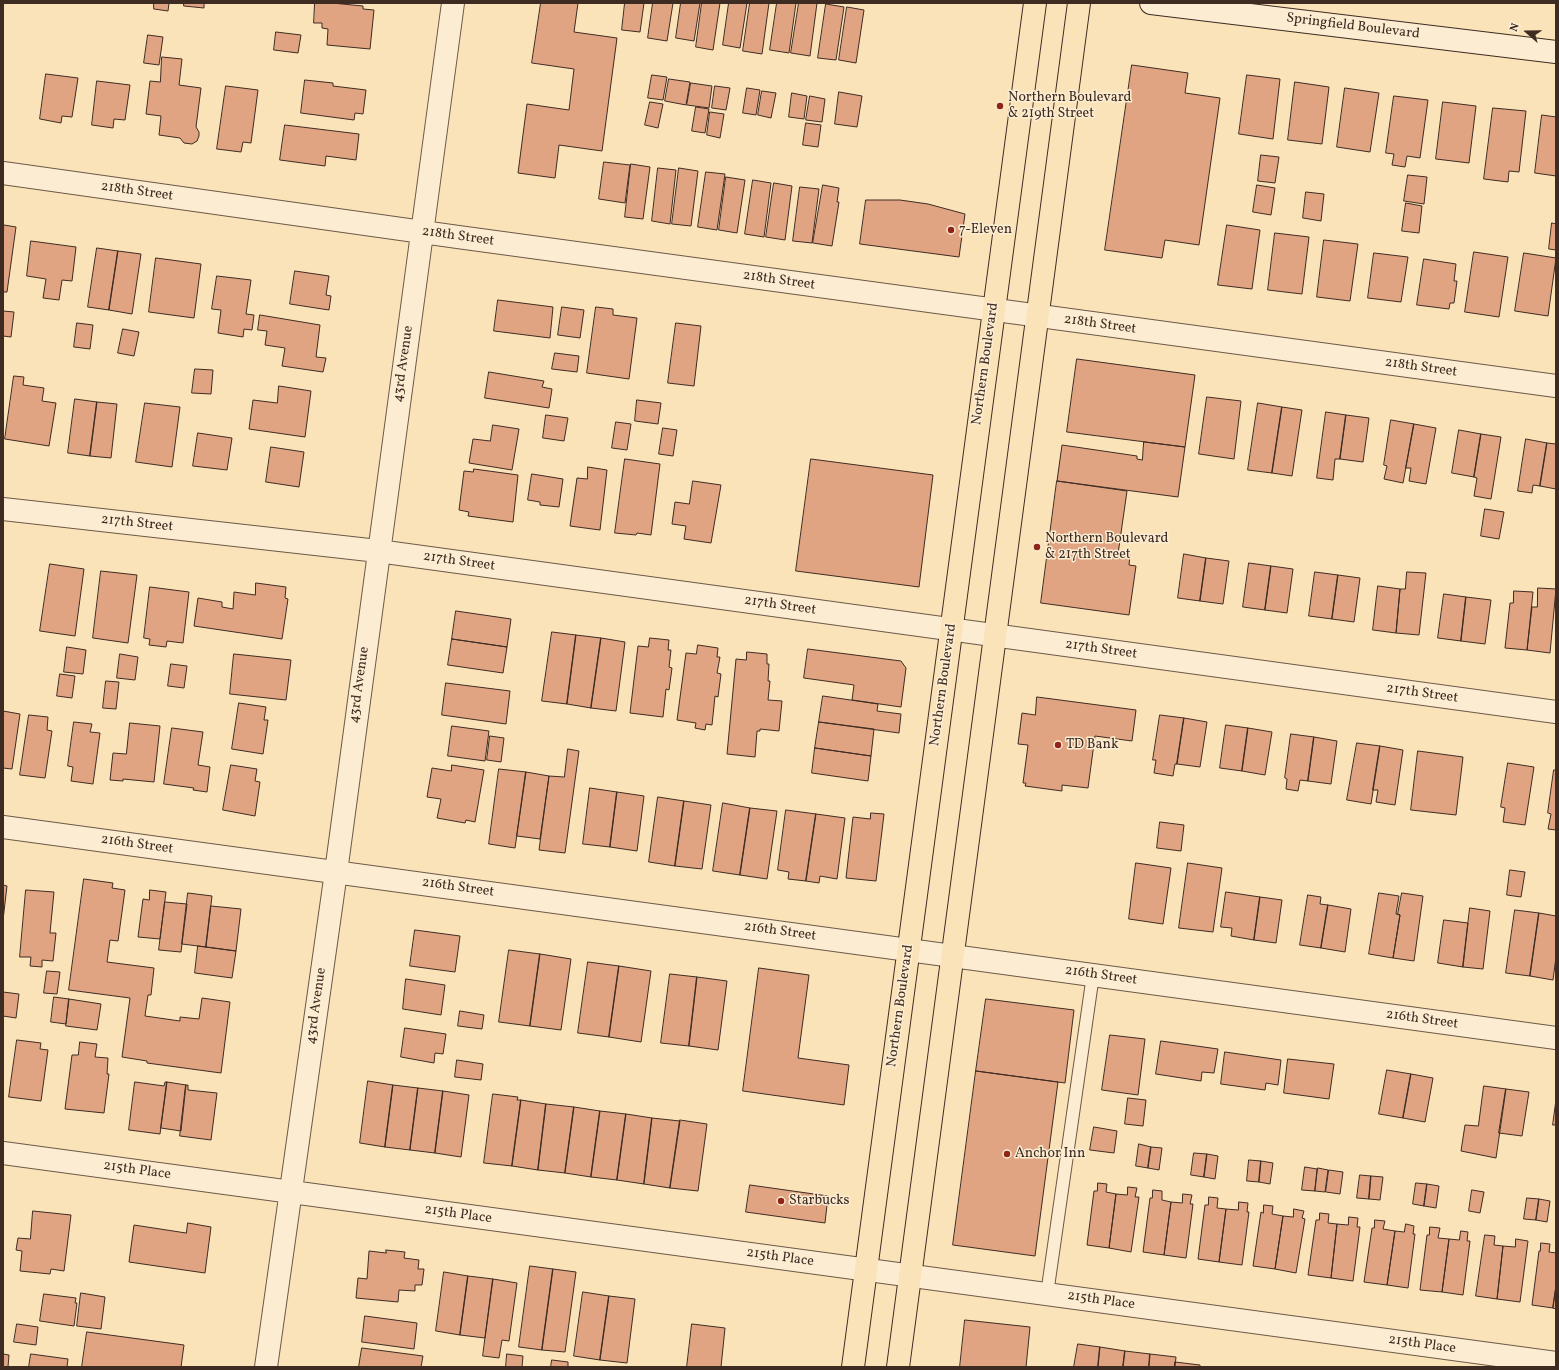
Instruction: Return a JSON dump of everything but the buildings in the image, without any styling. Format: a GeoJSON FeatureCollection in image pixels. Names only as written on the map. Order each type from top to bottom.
{"type":"FeatureCollection","features":[{"type":"Feature","properties":{"kind":"main road","name":"Northern Boulevard"},"geometry":{"type":"LineString","coordinates":[[853,1367],[1035,3]]}},
{"type":"Feature","properties":{"kind":"main road"},"geometry":{"type":"LineString","coordinates":[[898,1367],[1079,3]]}},
{"type":"Feature","properties":{"kind":"street","name":"43rd Avenue"},"geometry":{"type":"LineString","coordinates":[[266,1367],[336,872],[452,3]]}},
{"type":"Feature","properties":{"kind":"street","name":"Springfield Boulevard"},"geometry":{"type":"LineString","coordinates":[[1151,3],[1556,52]]}},
{"type":"Feature","properties":{"kind":"street","name":"218th Street"},"geometry":{"type":"LineString","coordinates":[[3,172],[422,232],[1556,386]]}},
{"type":"Feature","properties":{"kind":"street","name":"217th Street"},"geometry":{"type":"LineString","coordinates":[[3,509],[378,551],[1556,712]]}},
{"type":"Feature","properties":{"kind":"street","name":"216th Street"},"geometry":{"type":"LineString","coordinates":[[3,827],[1556,1038]]}},
{"type":"Feature","properties":{"kind":"street","name":"215th Place"},"geometry":{"type":"LineString","coordinates":[[3,1153],[1556,1363]]}},
{"type":"Feature","properties":{"kind":"lane"},"geometry":{"type":"LineString","coordinates":[[1048,1294],[1093,975]]}},
{"type":"Feature","properties":{"kind":"place","name":"Northern Boulevard & 219th Street"},"geometry":{"type":"Point","coordinates":[1000,106]}},
{"type":"Feature","properties":{"kind":"place","name":"7-Eleven"},"geometry":{"type":"Point","coordinates":[951,230]}},
{"type":"Feature","properties":{"kind":"place","name":"Northern Boulevard & 217th Street"},"geometry":{"type":"Point","coordinates":[1037,547]}},
{"type":"Feature","properties":{"kind":"place","name":"TD Bank"},"geometry":{"type":"Point","coordinates":[1058,745]}},
{"type":"Feature","properties":{"kind":"place","name":"Anchor Inn"},"geometry":{"type":"Point","coordinates":[1007,1154]}},
{"type":"Feature","properties":{"kind":"place","name":"Starbucks"},"geometry":{"type":"Point","coordinates":[781,1201]}}]}
